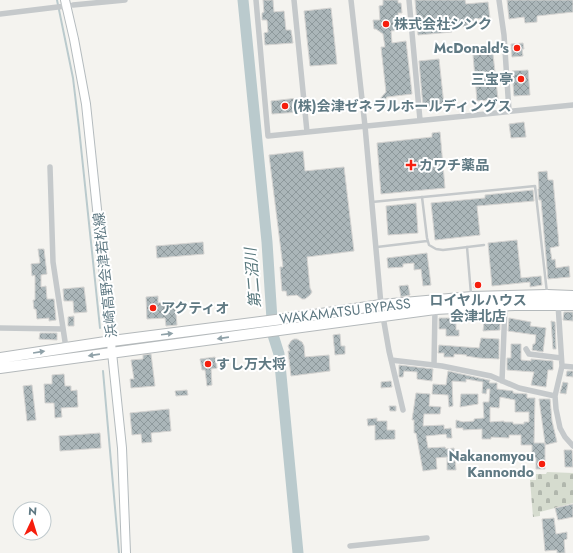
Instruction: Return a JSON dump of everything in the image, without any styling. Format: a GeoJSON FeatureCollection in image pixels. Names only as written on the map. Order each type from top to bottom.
{"type":"FeatureCollection","features":[{"type":"Feature","properties":{"kind":"highway","name":"WAKAMATSU BYPASS"},"geometry":{"type":"LineString","coordinates":[[0,358],[112,341],[382,305],[472,297],[547,295],[573,305]]}},
{"type":"Feature","properties":{"kind":"highway","name":"WAKAMATSU BYPASS"},"geometry":{"type":"LineString","coordinates":[[0,368],[435,309],[505,306],[558,300],[573,296]]}},
{"type":"Feature","properties":{"kind":"main road","name":"浜崎高野会津若松線"},"geometry":{"type":"LineString","coordinates":[[64,5],[86,104],[122,448],[126,553]]}},
{"type":"Feature","properties":{"kind":"street"},"geometry":{"type":"LineString","coordinates":[[0,14],[64,5],[125,0]]}},
{"type":"Feature","properties":{"kind":"street"},"geometry":{"type":"LineString","coordinates":[[256,0],[268,136],[573,105]]}},
{"type":"Feature","properties":{"kind":"street"},"geometry":{"type":"LineString","coordinates":[[294,0],[308,132]]}},
{"type":"Feature","properties":{"kind":"street"},"geometry":{"type":"LineString","coordinates":[[351,0],[365,126],[383,316],[391,360],[404,410]]}},
{"type":"Feature","properties":{"kind":"street"},"geometry":{"type":"LineString","coordinates":[[409,0],[420,120]]}},
{"type":"Feature","properties":{"kind":"street"},"geometry":{"type":"LineString","coordinates":[[499,0],[504,35],[509,111]]}},
{"type":"Feature","properties":{"kind":"street"},"geometry":{"type":"LineString","coordinates":[[50,167],[53,262],[66,348]]}},
{"type":"Feature","properties":{"kind":"street"},"geometry":{"type":"LineString","coordinates":[[558,300],[562,366],[555,396],[556,409],[560,428],[565,437],[573,446]]}},
{"type":"Feature","properties":{"kind":"street"},"geometry":{"type":"LineString","coordinates":[[502,381],[505,306]]}},
{"type":"Feature","properties":{"kind":"street"},"geometry":{"type":"LineString","coordinates":[[434,365],[435,309]]}},
{"type":"Feature","properties":{"kind":"street"},"geometry":{"type":"LineString","coordinates":[[0,328],[63,329]]}},
{"type":"Feature","properties":{"kind":"street"},"geometry":{"type":"LineString","coordinates":[[526,348],[529,354],[561,358]]}},
{"type":"Feature","properties":{"kind":"street"},"geometry":{"type":"LineString","coordinates":[[391,360],[434,365],[491,376],[519,388],[555,396]]}},
{"type":"Feature","properties":{"kind":"street"},"geometry":{"type":"LineString","coordinates":[[562,366],[573,367]]}},
{"type":"Feature","properties":{"kind":"street"},"geometry":{"type":"LineString","coordinates":[[350,546],[427,538]]}},
{"type":"Feature","properties":{"kind":"lane"},"geometry":{"type":"LineString","coordinates":[[372,202],[535,186],[547,295]]}},
{"type":"Feature","properties":{"kind":"lane"},"geometry":{"type":"LineString","coordinates":[[422,197],[427,241],[430,245],[436,249],[443,250],[484,245]]}},
{"type":"Feature","properties":{"kind":"lane"},"geometry":{"type":"LineString","coordinates":[[376,247],[427,241]]}},
{"type":"Feature","properties":{"kind":"lane"},"geometry":{"type":"LineString","coordinates":[[467,247],[472,297]]}},
{"type":"Feature","properties":{"kind":"green space"},"geometry":{"type":"Polygon","coordinates":[[[547,472],[573,473],[573,503],[540,512],[540,516],[533,517],[530,480],[536,480],[536,474],[546,474],[547,472]]]}},
{"type":"Feature","properties":{"kind":"building"},"geometry":{"type":"Polygon","coordinates":[[[263,0],[273,0],[274,12],[284,11],[286,30],[291,30],[293,43],[265,45],[264,33],[268,32],[267,20],[262,20],[262,13],[264,12],[263,0]]]}},
{"type":"Feature","properties":{"kind":"building"},"geometry":{"type":"Polygon","coordinates":[[[383,0],[398,0],[398,3],[401,3],[402,13],[398,13],[400,30],[391,31],[392,43],[406,41],[412,94],[387,97],[383,103],[379,100],[386,92],[381,47],[385,47],[383,34],[374,29],[373,20],[380,20],[379,6],[383,5],[383,0]]]}},
{"type":"Feature","properties":{"kind":"building"},"geometry":{"type":"Polygon","coordinates":[[[415,0],[465,0],[466,4],[488,2],[490,18],[474,19],[474,23],[468,23],[468,26],[452,28],[452,32],[418,35],[415,0]]]}},
{"type":"Feature","properties":{"kind":"building"},"geometry":{"type":"Polygon","coordinates":[[[507,0],[573,0],[573,12],[537,16],[537,22],[525,23],[524,17],[509,19],[507,0]]]}},
{"type":"Feature","properties":{"kind":"building"},"geometry":{"type":"Polygon","coordinates":[[[331,8],[337,64],[310,66],[304,11],[331,8]]]}},
{"type":"Feature","properties":{"kind":"building"},"geometry":{"type":"Polygon","coordinates":[[[523,43],[523,56],[512,57],[511,44],[523,43]]]}},
{"type":"Feature","properties":{"kind":"building"},"geometry":{"type":"Polygon","coordinates":[[[493,54],[498,99],[477,101],[473,55],[493,54]]]}},
{"type":"Feature","properties":{"kind":"building"},"geometry":{"type":"Polygon","coordinates":[[[439,59],[444,105],[423,107],[419,61],[439,59]]]}},
{"type":"Feature","properties":{"kind":"building","name":"三宝亭"},"geometry":{"type":"Polygon","coordinates":[[[528,70],[530,95],[514,96],[512,71],[528,70]]]}},
{"type":"Feature","properties":{"kind":"building","name":"(株)会津ゼネラルホールディングス"},"geometry":{"type":"Polygon","coordinates":[[[298,98],[299,112],[272,114],[271,101],[298,98]]]}},
{"type":"Feature","properties":{"kind":"building"},"geometry":{"type":"Polygon","coordinates":[[[524,122],[526,137],[511,138],[509,124],[524,122]]]}},
{"type":"Feature","properties":{"kind":"building","name":"カワチ薬品"},"geometry":{"type":"Polygon","coordinates":[[[440,132],[445,188],[381,194],[377,143],[432,137],[432,133],[440,132]]]}},
{"type":"Feature","properties":{"kind":"building"},"geometry":{"type":"Polygon","coordinates":[[[303,151],[305,171],[344,167],[354,251],[307,257],[310,288],[312,292],[305,299],[302,299],[297,295],[287,296],[286,291],[282,291],[280,267],[283,267],[269,155],[303,151]]]}},
{"type":"Feature","properties":{"kind":"building"},"geometry":{"type":"Polygon","coordinates":[[[547,171],[548,180],[553,180],[559,246],[550,248],[552,260],[555,259],[556,268],[569,266],[570,277],[548,279],[541,200],[539,200],[538,189],[538,172],[547,171]]]}},
{"type":"Feature","properties":{"kind":"building"},"geometry":{"type":"Polygon","coordinates":[[[533,190],[534,201],[477,206],[480,235],[435,240],[431,203],[485,198],[485,195],[533,190]]]}},
{"type":"Feature","properties":{"kind":"building"},"geometry":{"type":"Polygon","coordinates":[[[416,203],[418,233],[388,235],[386,206],[416,203]]]}},
{"type":"Feature","properties":{"kind":"building"},"geometry":{"type":"Polygon","coordinates":[[[517,240],[521,278],[541,276],[542,285],[530,287],[530,282],[492,286],[488,243],[517,240]]]}},
{"type":"Feature","properties":{"kind":"building"},"geometry":{"type":"Polygon","coordinates":[[[203,242],[204,254],[157,258],[156,246],[203,242]]]}},
{"type":"Feature","properties":{"kind":"building"},"geometry":{"type":"Polygon","coordinates":[[[38,249],[44,249],[47,274],[41,275],[41,287],[46,286],[47,299],[54,299],[56,320],[49,321],[49,318],[37,319],[36,309],[34,309],[33,300],[35,300],[35,275],[32,276],[31,264],[40,263],[38,249]]]}},
{"type":"Feature","properties":{"kind":"building"},"geometry":{"type":"Polygon","coordinates":[[[427,253],[431,285],[423,286],[421,269],[414,270],[414,263],[403,264],[403,267],[388,268],[387,258],[427,253]]]}},
{"type":"Feature","properties":{"kind":"building","name":"ロイヤルハウス 会津北店"},"geometry":{"type":"Polygon","coordinates":[[[481,282],[482,287],[474,288],[473,283],[481,282]]]}},
{"type":"Feature","properties":{"kind":"building"},"geometry":{"type":"Polygon","coordinates":[[[408,285],[410,295],[401,297],[399,286],[408,285]]]}},
{"type":"Feature","properties":{"kind":"building"},"geometry":{"type":"Polygon","coordinates":[[[84,287],[87,312],[74,313],[73,301],[64,301],[63,289],[84,287]]]}},
{"type":"Feature","properties":{"kind":"building"},"geometry":{"type":"Polygon","coordinates":[[[158,296],[158,303],[175,301],[177,325],[166,326],[165,318],[147,319],[146,297],[158,296]]]}},
{"type":"Feature","properties":{"kind":"building"},"geometry":{"type":"Polygon","coordinates":[[[564,312],[573,312],[573,321],[563,320],[564,312]]]}},
{"type":"Feature","properties":{"kind":"building"},"geometry":{"type":"Polygon","coordinates":[[[496,313],[500,313],[500,330],[483,331],[484,322],[495,323],[497,321],[496,313]]]}},
{"type":"Feature","properties":{"kind":"building"},"geometry":{"type":"Polygon","coordinates":[[[74,316],[74,326],[68,326],[68,317],[74,316]]]}},
{"type":"Feature","properties":{"kind":"building"},"geometry":{"type":"Polygon","coordinates":[[[439,318],[456,318],[456,330],[459,330],[459,336],[446,336],[446,329],[439,329],[439,318]]]}},
{"type":"Feature","properties":{"kind":"building"},"geometry":{"type":"Polygon","coordinates":[[[509,318],[531,322],[530,326],[546,328],[543,352],[532,350],[533,344],[535,344],[536,335],[508,331],[509,318]]]}},
{"type":"Feature","properties":{"kind":"building"},"geometry":{"type":"Polygon","coordinates":[[[551,321],[555,322],[556,349],[553,349],[551,321]]]}},
{"type":"Feature","properties":{"kind":"building"},"geometry":{"type":"Polygon","coordinates":[[[40,333],[57,333],[57,340],[39,339],[40,333]]]}},
{"type":"Feature","properties":{"kind":"building"},"geometry":{"type":"Polygon","coordinates":[[[340,334],[341,346],[345,346],[345,354],[335,355],[333,335],[340,334]]]}},
{"type":"Feature","properties":{"kind":"building"},"geometry":{"type":"Polygon","coordinates":[[[481,338],[499,339],[499,359],[479,358],[454,354],[454,357],[444,357],[444,353],[438,353],[439,345],[479,348],[481,338]]]}},
{"type":"Feature","properties":{"kind":"building"},"geometry":{"type":"Polygon","coordinates":[[[294,339],[302,342],[305,357],[329,355],[330,371],[291,376],[288,351],[290,351],[288,346],[294,339]]]}},
{"type":"Feature","properties":{"kind":"building"},"geometry":{"type":"Polygon","coordinates":[[[511,344],[521,344],[521,360],[531,361],[531,359],[553,361],[553,370],[548,370],[546,387],[531,385],[534,372],[507,370],[507,358],[511,358],[511,344]]]}},
{"type":"Feature","properties":{"kind":"building"},"geometry":{"type":"Polygon","coordinates":[[[151,354],[155,386],[131,388],[130,379],[134,379],[131,360],[143,359],[143,355],[151,354]]]}},
{"type":"Feature","properties":{"kind":"building"},"geometry":{"type":"Polygon","coordinates":[[[215,357],[217,368],[211,369],[212,385],[207,386],[205,370],[202,370],[200,359],[215,357]]]}},
{"type":"Feature","properties":{"kind":"building"},"geometry":{"type":"Polygon","coordinates":[[[399,365],[433,369],[432,381],[417,379],[417,372],[404,371],[403,377],[399,377],[399,365]]]}},
{"type":"Feature","properties":{"kind":"building"},"geometry":{"type":"Polygon","coordinates":[[[448,371],[490,380],[489,383],[497,383],[497,389],[513,391],[513,393],[527,394],[527,398],[535,398],[534,443],[545,443],[539,399],[550,399],[552,421],[557,442],[545,445],[545,469],[536,469],[536,458],[532,458],[532,445],[521,445],[521,435],[509,435],[509,438],[491,437],[491,439],[482,439],[482,429],[463,430],[463,428],[456,428],[456,420],[463,422],[484,418],[483,402],[489,402],[490,389],[487,389],[486,394],[482,393],[483,382],[466,379],[466,382],[452,381],[453,406],[449,407],[448,395],[432,394],[433,384],[446,385],[448,371]],[[500,397],[499,408],[490,407],[490,422],[504,421],[513,422],[513,424],[524,424],[524,422],[529,422],[529,412],[515,412],[515,400],[500,397]]]}},
{"type":"Feature","properties":{"kind":"building"},"geometry":{"type":"Polygon","coordinates":[[[567,371],[573,371],[573,377],[566,376],[567,371]]]}},
{"type":"Feature","properties":{"kind":"building"},"geometry":{"type":"Polygon","coordinates":[[[64,374],[65,386],[71,386],[71,391],[77,390],[78,407],[61,408],[62,417],[55,418],[54,403],[45,403],[44,384],[52,384],[52,375],[64,374]]]}},
{"type":"Feature","properties":{"kind":"building"},"geometry":{"type":"Polygon","coordinates":[[[391,381],[392,387],[381,388],[381,382],[391,381]]]}},
{"type":"Feature","properties":{"kind":"building"},"geometry":{"type":"Polygon","coordinates":[[[563,382],[568,383],[566,394],[560,393],[563,382]]]}},
{"type":"Feature","properties":{"kind":"building"},"geometry":{"type":"Polygon","coordinates":[[[32,385],[36,420],[27,421],[23,386],[32,385]]]}},
{"type":"Feature","properties":{"kind":"building"},"geometry":{"type":"Polygon","coordinates":[[[187,390],[188,395],[176,396],[175,391],[187,390]]]}},
{"type":"Feature","properties":{"kind":"building"},"geometry":{"type":"Polygon","coordinates":[[[416,393],[430,394],[429,406],[441,407],[440,414],[424,414],[423,426],[444,425],[444,429],[451,428],[452,438],[447,438],[446,434],[426,436],[428,448],[454,448],[456,470],[447,470],[447,457],[436,458],[437,469],[423,471],[416,433],[414,433],[414,420],[412,420],[416,393]]]}},
{"type":"Feature","properties":{"kind":"building"},"geometry":{"type":"Polygon","coordinates":[[[461,394],[478,394],[478,404],[460,407],[461,394]]]}},
{"type":"Feature","properties":{"kind":"building"},"geometry":{"type":"Polygon","coordinates":[[[389,406],[396,406],[396,411],[390,411],[389,406]]]}},
{"type":"Feature","properties":{"kind":"building"},"geometry":{"type":"Polygon","coordinates":[[[169,409],[171,431],[151,433],[152,442],[142,443],[141,434],[132,435],[130,413],[169,409]]]}},
{"type":"Feature","properties":{"kind":"building"},"geometry":{"type":"Polygon","coordinates":[[[377,418],[377,421],[387,421],[387,430],[395,430],[395,439],[375,440],[375,425],[368,426],[367,419],[377,418]]]}},
{"type":"Feature","properties":{"kind":"building"},"geometry":{"type":"Polygon","coordinates":[[[100,433],[101,448],[60,451],[59,436],[100,433]]]}},
{"type":"Feature","properties":{"kind":"building"},"geometry":{"type":"Polygon","coordinates":[[[564,450],[572,450],[573,467],[565,467],[564,450]]]}},
{"type":"Feature","properties":{"kind":"building"},"geometry":{"type":"Polygon","coordinates":[[[573,504],[573,517],[558,520],[555,508],[573,504]]]}},
{"type":"Feature","properties":{"kind":"building"},"geometry":{"type":"Polygon","coordinates":[[[554,518],[556,534],[567,532],[567,539],[564,540],[565,553],[557,553],[557,550],[545,551],[542,519],[554,518]]]}},
{"type":"Feature","properties":{"kind":"waterway"},"geometry":{"type":"LineString","coordinates":[[57,0],[73,78],[100,328]]}},
{"type":"Feature","properties":{"kind":"waterway","name":"第二沼川"},"geometry":{"type":"LineString","coordinates":[[243,0],[267,242],[273,335],[279,354],[298,553]]}},
{"type":"Feature","properties":{"kind":"waterway"},"geometry":{"type":"LineString","coordinates":[[103,371],[119,553]]}},
{"type":"Feature","properties":{"kind":"place","name":"株式会社シンク"},"geometry":{"type":"Point","coordinates":[386,24]}},
{"type":"Feature","properties":{"kind":"place","name":"McDonald's"},"geometry":{"type":"Point","coordinates":[517,48]}},
{"type":"Feature","properties":{"kind":"place","name":"三宝亭"},"geometry":{"type":"Point","coordinates":[521,79]}},
{"type":"Feature","properties":{"kind":"place","name":"(株)会津ゼネラルホールディングス"},"geometry":{"type":"Point","coordinates":[285,106]}},
{"type":"Feature","properties":{"kind":"place","name":"カワチ薬品"},"geometry":{"type":"Point","coordinates":[411,165]}},
{"type":"Feature","properties":{"kind":"place","name":"ロイヤルハウス 会津北店"},"geometry":{"type":"Point","coordinates":[478,285]}},
{"type":"Feature","properties":{"kind":"place","name":"アクティオ"},"geometry":{"type":"Point","coordinates":[153,308]}},
{"type":"Feature","properties":{"kind":"place","name":"すし万大将"},"geometry":{"type":"Point","coordinates":[208,364]}},
{"type":"Feature","properties":{"kind":"place","name":"Nakanomyou Kannondo"},"geometry":{"type":"Point","coordinates":[542,464]}}]}
